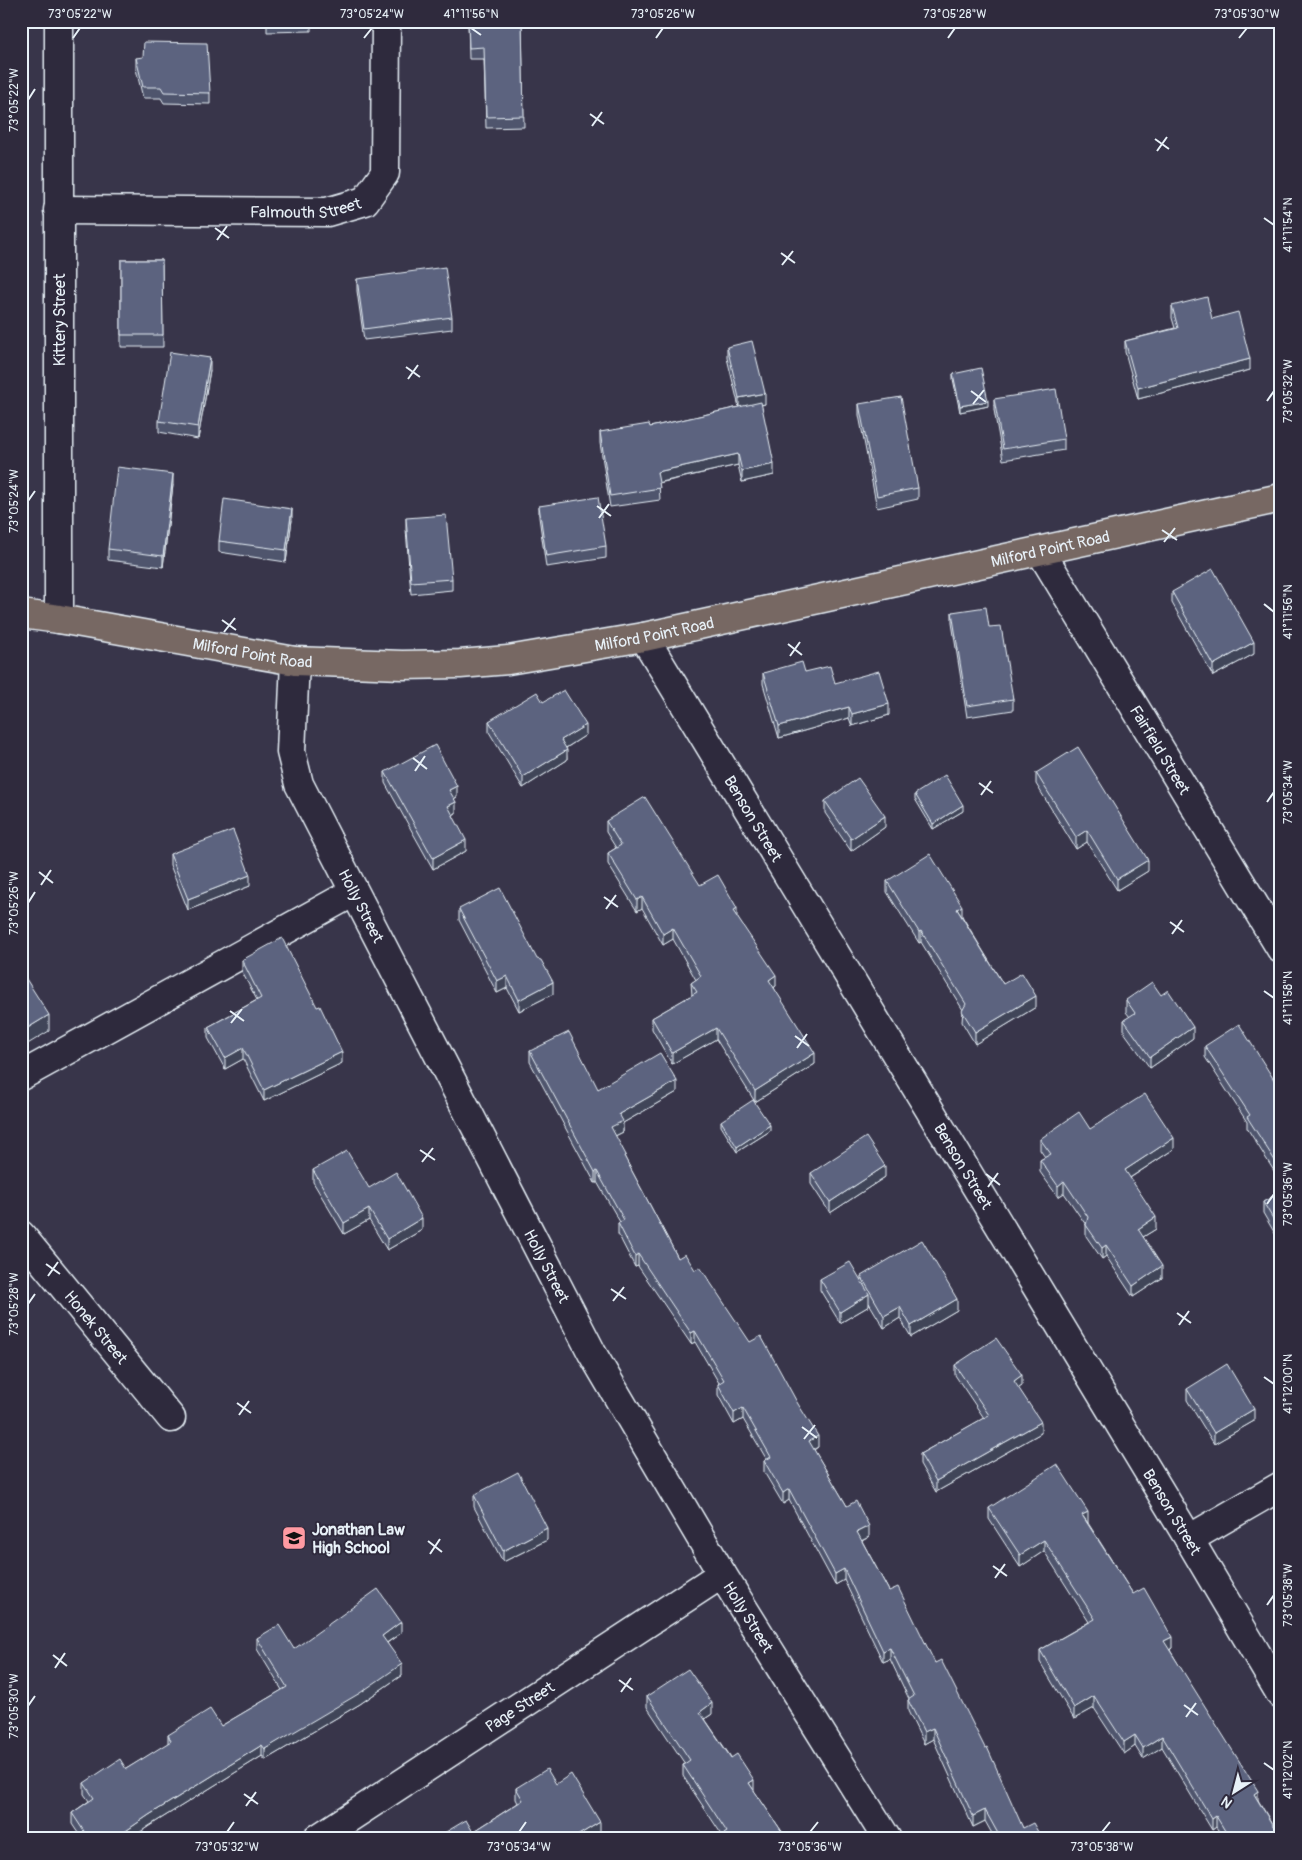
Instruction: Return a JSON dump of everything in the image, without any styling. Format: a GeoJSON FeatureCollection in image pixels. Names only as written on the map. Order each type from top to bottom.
{"type":"FeatureCollection","features":[{"type":"Feature","properties":{"kind":"main road","name":"Milford Point Road"},"geometry":{"type":"LineString","coordinates":[[21,614],[295,661],[402,665],[460,664],[553,653],[644,637],[1281,498]]}},
{"type":"Feature","properties":{"kind":"street","name":"Kittery Street"},"geometry":{"type":"LineString","coordinates":[[59,21],[59,619]]}},
{"type":"Feature","properties":{"kind":"street","name":"Falmouth Street"},"geometry":{"type":"LineString","coordinates":[[58,210],[327,212],[365,200],[385,173],[386,21]]}},
{"type":"Feature","properties":{"kind":"street","name":"Fairfield Street"},"geometry":{"type":"LineString","coordinates":[[1040,552],[1281,949]]}},
{"type":"Feature","properties":{"kind":"street","name":"Benson Street"},"geometry":{"type":"LineString","coordinates":[[644,637],[1189,1539],[1281,1695]]}},
{"type":"Feature","properties":{"kind":"street","name":"Holly Street"},"geometry":{"type":"LineString","coordinates":[[295,661],[291,752],[299,784],[592,1352],[722,1574],[887,1839]]}},
{"type":"Feature","properties":{"kind":"street"},"geometry":{"type":"LineString","coordinates":[[21,1076],[354,892]]}},
{"type":"Feature","properties":{"kind":"street","name":"Honek Street"},"geometry":{"type":"LineString","coordinates":[[21,1235],[171,1418]]}},
{"type":"Feature","properties":{"kind":"street"},"geometry":{"type":"LineString","coordinates":[[1189,1539],[1281,1486]]}},
{"type":"Feature","properties":{"kind":"street","name":"Page Street"},"geometry":{"type":"LineString","coordinates":[[317,1839],[722,1574]]}},
{"type":"Feature","properties":{"kind":"building"},"geometry":{"type":"Polygon","coordinates":[[[468,21],[522,21],[524,116],[486,117],[484,47],[469,48],[468,21]]]}},
{"type":"Feature","properties":{"kind":"building"},"geometry":{"type":"Polygon","coordinates":[[[144,42],[207,43],[210,93],[164,92],[161,87],[143,87],[136,58],[143,57],[144,42]]]}},
{"type":"Feature","properties":{"kind":"building"},"geometry":{"type":"Polygon","coordinates":[[[121,260],[162,260],[163,335],[121,335],[121,260]]]}},
{"type":"Feature","properties":{"kind":"building"},"geometry":{"type":"Polygon","coordinates":[[[445,267],[452,317],[364,329],[357,279],[445,267]]]}},
{"type":"Feature","properties":{"kind":"building"},"geometry":{"type":"Polygon","coordinates":[[[1207,297],[1212,319],[1238,312],[1250,359],[1138,388],[1125,341],[1178,328],[1172,306],[1207,297]]]}},
{"type":"Feature","properties":{"kind":"building"},"geometry":{"type":"Polygon","coordinates":[[[752,341],[765,393],[739,398],[727,347],[752,341]]]}},
{"type":"Feature","properties":{"kind":"building"},"geometry":{"type":"Polygon","coordinates":[[[170,352],[210,358],[198,427],[159,421],[170,352]]]}},
{"type":"Feature","properties":{"kind":"building"},"geometry":{"type":"Polygon","coordinates":[[[981,368],[988,401],[960,406],[953,374],[981,368]]]}},
{"type":"Feature","properties":{"kind":"building"},"geometry":{"type":"Polygon","coordinates":[[[1056,389],[1064,439],[1003,449],[994,399],[1056,389]]]}},
{"type":"Feature","properties":{"kind":"building"},"geometry":{"type":"Polygon","coordinates":[[[901,397],[918,488],[877,496],[859,404],[901,397]]]}},
{"type":"Feature","properties":{"kind":"building"},"geometry":{"type":"Polygon","coordinates":[[[761,402],[774,464],[742,471],[738,454],[657,472],[660,488],[610,496],[600,432],[649,424],[650,427],[761,402]]]}},
{"type":"Feature","properties":{"kind":"building"},"geometry":{"type":"Polygon","coordinates":[[[117,467],[173,474],[163,556],[108,549],[117,467]]]}},
{"type":"Feature","properties":{"kind":"building"},"geometry":{"type":"Polygon","coordinates":[[[598,497],[606,546],[546,556],[539,506],[598,497]]]}},
{"type":"Feature","properties":{"kind":"building"},"geometry":{"type":"Polygon","coordinates":[[[224,499],[292,509],[286,550],[219,541],[224,499]]]}},
{"type":"Feature","properties":{"kind":"building"},"geometry":{"type":"Polygon","coordinates":[[[446,515],[452,579],[411,582],[406,518],[446,515]]]}},
{"type":"Feature","properties":{"kind":"building"},"geometry":{"type":"Polygon","coordinates":[[[1213,569],[1254,642],[1213,665],[1172,592],[1213,569]]]}},
{"type":"Feature","properties":{"kind":"building"},"geometry":{"type":"Polygon","coordinates":[[[986,607],[989,627],[1001,626],[1013,699],[967,706],[952,612],[986,607]]]}},
{"type":"Feature","properties":{"kind":"building"},"geometry":{"type":"Polygon","coordinates":[[[802,662],[805,672],[830,666],[835,683],[879,671],[889,704],[852,714],[849,707],[779,726],[763,673],[802,662]]]}},
{"type":"Feature","properties":{"kind":"building"},"geometry":{"type":"Polygon","coordinates":[[[564,690],[586,725],[561,740],[567,750],[523,777],[489,721],[537,692],[543,702],[564,690]]]}},
{"type":"Feature","properties":{"kind":"building"},"geometry":{"type":"Polygon","coordinates":[[[435,745],[457,786],[449,790],[456,802],[448,806],[466,840],[433,858],[385,772],[435,745]]]}},
{"type":"Feature","properties":{"kind":"building"},"geometry":{"type":"Polygon","coordinates":[[[1078,747],[1148,860],[1117,879],[1087,830],[1076,837],[1036,773],[1078,747]]]}},
{"type":"Feature","properties":{"kind":"building"},"geometry":{"type":"Polygon","coordinates":[[[945,775],[963,805],[933,824],[915,794],[945,775]]]}},
{"type":"Feature","properties":{"kind":"building"},"geometry":{"type":"Polygon","coordinates":[[[858,778],[885,816],[851,839],[825,801],[858,778]]]}},
{"type":"Feature","properties":{"kind":"building"},"geometry":{"type":"Polygon","coordinates":[[[645,797],[700,885],[718,875],[737,908],[733,911],[776,975],[769,980],[815,1053],[755,1091],[716,1028],[672,1053],[652,1018],[697,992],[691,983],[701,976],[673,928],[663,934],[642,897],[637,900],[608,853],[621,845],[606,821],[645,797]]]}},
{"type":"Feature","properties":{"kind":"building"},"geometry":{"type":"Polygon","coordinates":[[[233,830],[250,875],[188,899],[170,854],[233,830]]]}},
{"type":"Feature","properties":{"kind":"building"},"geometry":{"type":"Polygon","coordinates":[[[930,854],[962,906],[957,909],[1003,984],[1022,973],[1036,996],[975,1032],[962,1011],[966,1004],[921,931],[919,932],[887,881],[930,854]]]}},
{"type":"Feature","properties":{"kind":"building"},"geometry":{"type":"Polygon","coordinates":[[[500,888],[537,959],[541,960],[553,982],[519,1000],[507,976],[497,981],[459,909],[500,888]]]}},
{"type":"Feature","properties":{"kind":"building"},"geometry":{"type":"Polygon","coordinates":[[[282,938],[317,1007],[320,1006],[342,1052],[264,1090],[243,1048],[225,1058],[208,1027],[261,998],[242,960],[282,938]]]}},
{"type":"Feature","properties":{"kind":"building"},"geometry":{"type":"Polygon","coordinates":[[[21,971],[49,1015],[21,1032],[21,971]]]}},
{"type":"Feature","properties":{"kind":"building"},"geometry":{"type":"Polygon","coordinates":[[[1152,982],[1161,995],[1168,990],[1193,1027],[1150,1057],[1124,1020],[1135,1013],[1126,1000],[1152,982]]]}},
{"type":"Feature","properties":{"kind":"building"},"geometry":{"type":"Polygon","coordinates":[[[1239,1024],[1281,1091],[1281,1170],[1247,1117],[1250,1115],[1205,1046],[1239,1024]]]}},
{"type":"Feature","properties":{"kind":"building"},"geometry":{"type":"Polygon","coordinates":[[[569,1032],[598,1089],[660,1053],[677,1081],[619,1114],[623,1121],[611,1127],[626,1155],[624,1156],[678,1258],[685,1254],[695,1270],[700,1267],[750,1342],[761,1336],[798,1404],[818,1436],[809,1441],[847,1506],[856,1501],[869,1526],[857,1532],[889,1591],[898,1587],[935,1663],[941,1660],[985,1748],[987,1747],[1023,1828],[1033,1823],[1042,1839],[1001,1839],[985,1810],[973,1816],[933,1728],[924,1732],[908,1700],[914,1696],[890,1648],[883,1651],[844,1569],[835,1574],[789,1489],[783,1493],[764,1461],[771,1457],[743,1408],[734,1413],[718,1384],[724,1380],[695,1331],[691,1333],[638,1254],[635,1256],[618,1223],[624,1220],[597,1171],[595,1172],[530,1051],[569,1032]]]}},
{"type":"Feature","properties":{"kind":"building"},"geometry":{"type":"Polygon","coordinates":[[[1145,1094],[1174,1138],[1125,1170],[1156,1217],[1138,1229],[1162,1266],[1133,1286],[1106,1245],[1102,1248],[1086,1225],[1088,1217],[1064,1181],[1058,1186],[1040,1160],[1051,1154],[1040,1139],[1079,1112],[1090,1129],[1145,1094]]]}},
{"type":"Feature","properties":{"kind":"building"},"geometry":{"type":"Polygon","coordinates":[[[753,1100],[770,1125],[737,1147],[721,1121],[753,1100]]]}},
{"type":"Feature","properties":{"kind":"building"},"geometry":{"type":"Polygon","coordinates":[[[866,1137],[885,1166],[830,1202],[811,1173],[866,1137]]]}},
{"type":"Feature","properties":{"kind":"building"},"geometry":{"type":"Polygon","coordinates":[[[347,1151],[369,1188],[396,1172],[422,1218],[387,1239],[369,1209],[344,1223],[313,1170],[347,1151]]]}},
{"type":"Feature","properties":{"kind":"building"},"geometry":{"type":"Polygon","coordinates":[[[1281,1192],[1281,1232],[1263,1202],[1281,1192]]]}},
{"type":"Feature","properties":{"kind":"building"},"geometry":{"type":"Polygon","coordinates":[[[922,1240],[957,1299],[911,1326],[900,1307],[884,1316],[861,1276],[922,1240]]]}},
{"type":"Feature","properties":{"kind":"building"},"geometry":{"type":"Polygon","coordinates":[[[850,1262],[869,1294],[840,1312],[820,1279],[850,1262]]]}},
{"type":"Feature","properties":{"kind":"building"},"geometry":{"type":"Polygon","coordinates":[[[996,1338],[1022,1375],[1014,1381],[1041,1422],[936,1481],[920,1454],[989,1415],[955,1365],[996,1338]]]}},
{"type":"Feature","properties":{"kind":"building"},"geometry":{"type":"Polygon","coordinates":[[[1227,1364],[1254,1409],[1214,1433],[1187,1389],[1227,1364]]]}},
{"type":"Feature","properties":{"kind":"building"},"geometry":{"type":"Polygon","coordinates":[[[1057,1464],[1088,1512],[1082,1515],[1133,1594],[1144,1588],[1172,1637],[1164,1641],[1258,1791],[1254,1794],[1281,1839],[1230,1839],[1216,1816],[1212,1819],[1162,1736],[1143,1748],[1135,1735],[1124,1742],[1094,1696],[1074,1708],[1040,1650],[1095,1619],[1044,1540],[1020,1555],[989,1508],[1057,1464]]]}},
{"type":"Feature","properties":{"kind":"building"},"geometry":{"type":"Polygon","coordinates":[[[518,1472],[547,1528],[503,1551],[474,1495],[518,1472]]]}},
{"type":"Feature","properties":{"kind":"building"},"geometry":{"type":"Polygon","coordinates":[[[378,1589],[401,1622],[382,1636],[402,1664],[360,1693],[265,1749],[262,1745],[114,1839],[89,1839],[72,1813],[94,1798],[84,1783],[120,1759],[126,1769],[171,1741],[168,1735],[210,1709],[221,1726],[287,1687],[257,1638],[279,1625],[294,1649],[378,1589]]]}},
{"type":"Feature","properties":{"kind":"building"},"geometry":{"type":"Polygon","coordinates":[[[688,1669],[712,1703],[700,1712],[731,1758],[737,1754],[754,1780],[749,1783],[787,1839],[716,1839],[727,1832],[683,1765],[690,1760],[647,1696],[688,1669]]]}},
{"type":"Feature","properties":{"kind":"building"},"geometry":{"type":"Polygon","coordinates":[[[547,1769],[556,1784],[571,1774],[600,1822],[572,1839],[436,1838],[466,1820],[473,1832],[523,1800],[516,1788],[547,1769]]]}},
{"type":"Feature","properties":{"kind":"place","name":"Jonathan Law High School"},"geometry":{"type":"Point","coordinates":[294,1538]}}]}
